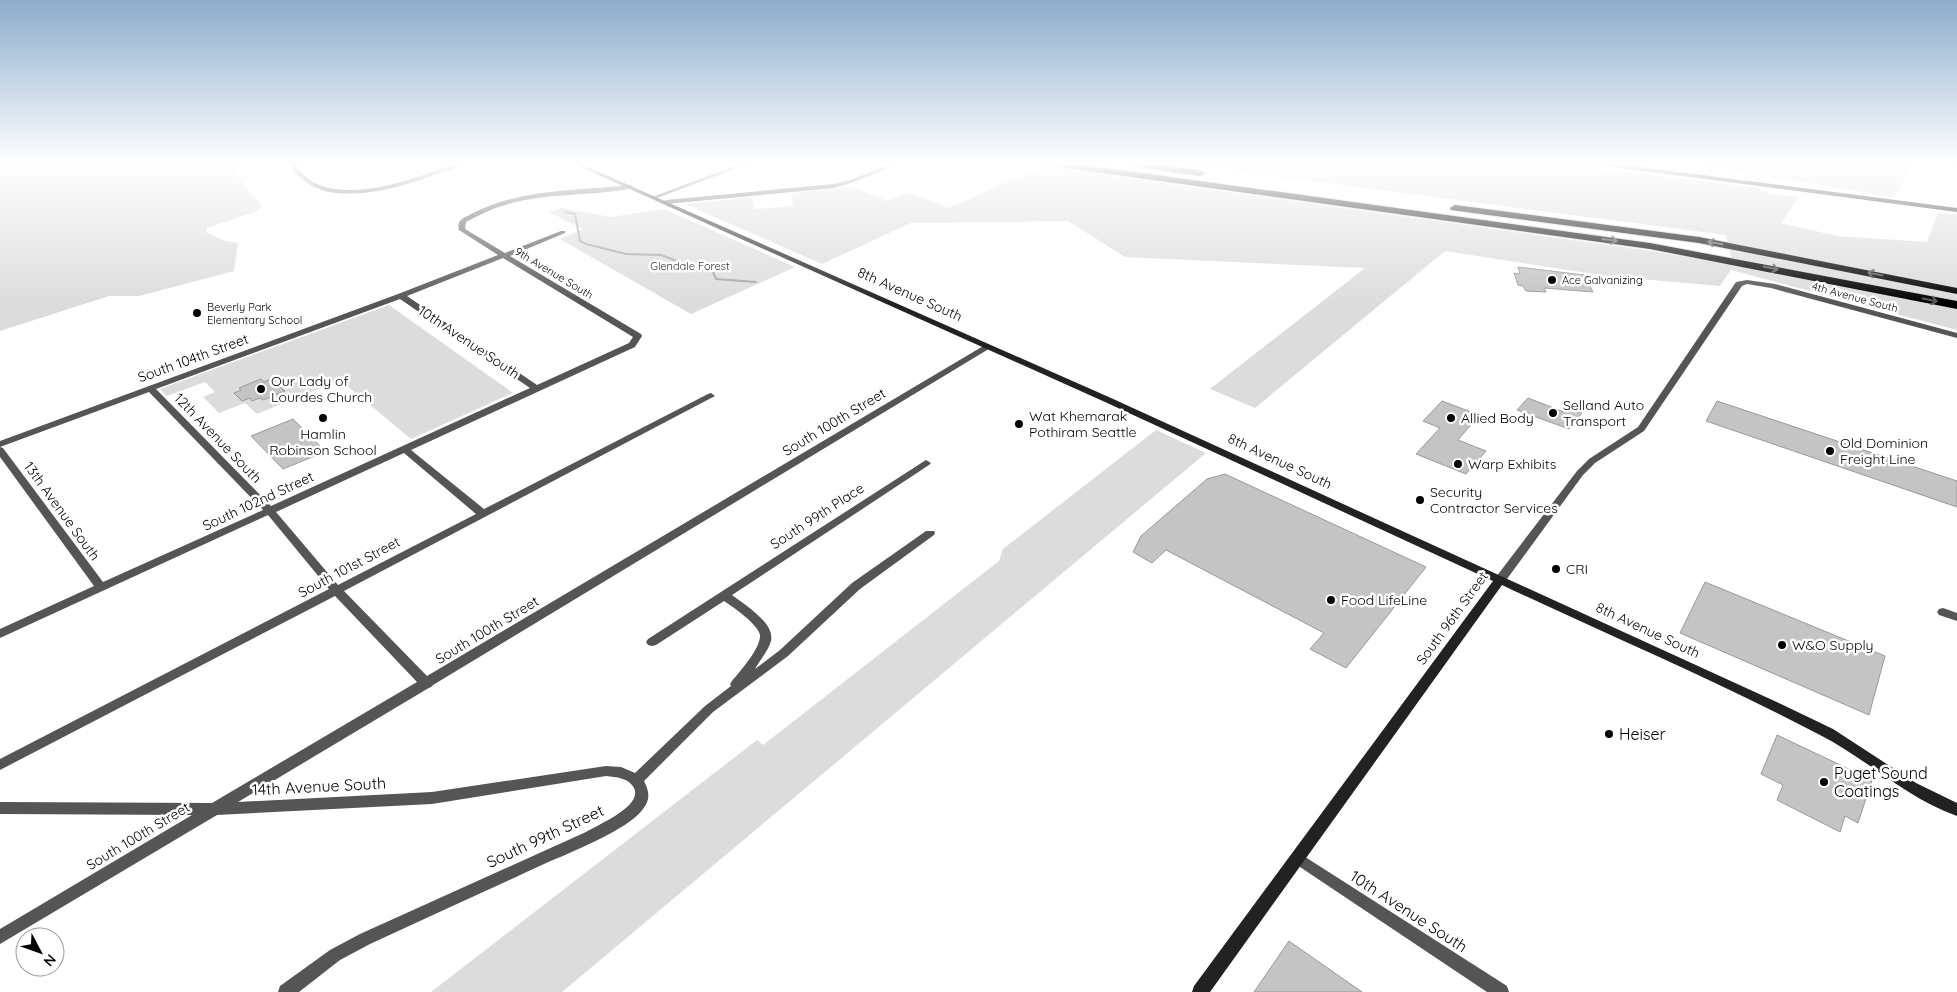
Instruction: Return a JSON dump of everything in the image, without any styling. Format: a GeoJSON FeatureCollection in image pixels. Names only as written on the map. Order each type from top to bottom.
{"type":"FeatureCollection","features":[{"type":"Feature","properties":{"kind":"highway"},"geometry":{"type":"LineString","coordinates":[[1393,210],[1650,246],[1957,305]]}},
{"type":"Feature","properties":{"kind":"highway"},"geometry":{"type":"LineString","coordinates":[[1468,210],[1699,240],[1957,290]]}},
{"type":"Feature","properties":{"kind":"street","name":"9th Avenue South"},"geometry":{"type":"LineString","coordinates":[[484,210],[463,221],[462,230],[638,336],[636,341]]}},
{"type":"Feature","properties":{"kind":"street","name":"8th Avenue South"},"geometry":{"type":"LineString","coordinates":[[684,210],[1792,714],[1836,738],[1911,787],[1957,810]]}},
{"type":"Feature","properties":{"kind":"street","name":"South 104th Street"},"geometry":{"type":"LineString","coordinates":[[0,444],[401,296],[563,232]]}},
{"type":"Feature","properties":{"kind":"street","name":"4th Avenue South"},"geometry":{"type":"LineString","coordinates":[[1747,282],[1772,286],[1957,336]]}},
{"type":"Feature","properties":{"kind":"street","name":"South 96th Street"},"geometry":{"type":"LineString","coordinates":[[1200,992],[1580,473],[1592,461],[1641,429],[1733,291],[1739,284],[1747,282]]}},
{"type":"Feature","properties":{"kind":"street","name":"10th Avenue South"},"geometry":{"type":"LineString","coordinates":[[401,296],[537,389]]}},
{"type":"Feature","properties":{"kind":"street","name":"South 102nd Street"},"geometry":{"type":"LineString","coordinates":[[0,634],[537,389],[632,345],[636,341]]}},
{"type":"Feature","properties":{"kind":"street","name":"South 100th Street"},"geometry":{"type":"LineString","coordinates":[[0,937],[213,809],[427,684],[988,347]]}},
{"type":"Feature","properties":{"kind":"street","name":"12th Avenue South"},"geometry":{"type":"LineString","coordinates":[[150,388],[270,511],[337,591],[427,684]]}},
{"type":"Feature","properties":{"kind":"street","name":"South 101st Street"},"geometry":{"type":"LineString","coordinates":[[0,765],[711,396]]}},
{"type":"Feature","properties":{"kind":"street"},"geometry":{"type":"LineString","coordinates":[[405,449],[483,514]]}},
{"type":"Feature","properties":{"kind":"street","name":"13th Avenue South"},"geometry":{"type":"LineString","coordinates":[[0,450],[101,588]]}},
{"type":"Feature","properties":{"kind":"street","name":"South 99th Place"},"geometry":{"type":"LineString","coordinates":[[652,642],[926,463]]}},
{"type":"Feature","properties":{"kind":"street"},"geometry":{"type":"LineString","coordinates":[[636,780],[680,735],[730,692],[784,653],[856,586],[930,533]]}},
{"type":"Feature","properties":{"kind":"street"},"geometry":{"type":"LineString","coordinates":[[724,595],[761,623],[767,638],[765,647],[730,692]]}},
{"type":"Feature","properties":{"kind":"street"},"geometry":{"type":"LineString","coordinates":[[1944,612],[1957,617]]}},
{"type":"Feature","properties":{"kind":"street","name":"14th Avenue South"},"geometry":{"type":"LineString","coordinates":[[0,808],[213,809],[432,798],[606,771],[621,772],[636,780]]}},
{"type":"Feature","properties":{"kind":"street","name":"South 99th Street"},"geometry":{"type":"LineString","coordinates":[[286,992],[335,955],[365,939],[592,836],[619,820],[638,806],[643,798],[642,789],[636,780]]}},
{"type":"Feature","properties":{"kind":"street","name":"10th Avenue South"},"geometry":{"type":"LineString","coordinates":[[1299,859],[1501,992]]}},
{"type":"Feature","properties":{"kind":"green space"},"geometry":{"type":"Polygon","coordinates":[[[0,210],[257,210],[207,228],[206,232],[225,241],[238,243],[234,271],[139,296],[109,296],[0,331],[0,210]]]}},
{"type":"Feature","properties":{"kind":"green space","name":"Glendale Forest"},"geometry":{"type":"Polygon","coordinates":[[[574,210],[611,217],[667,210],[795,267],[691,314],[560,239],[583,229],[549,212],[574,210]]]}},
{"type":"Feature","properties":{"kind":"green space"},"geometry":{"type":"Polygon","coordinates":[[[699,210],[1359,210],[1651,251],[1733,265],[1726,235],[1537,210],[1790,210],[1781,223],[1837,236],[1927,242],[1938,213],[1957,215],[1957,330],[1731,270],[1720,286],[1607,276],[1445,251],[1255,408],[1210,389],[1365,268],[1125,257],[1068,221],[911,223],[822,264],[699,210]]]}},
{"type":"Feature","properties":{"kind":"green space"},"geometry":{"type":"Polygon","coordinates":[[[389,305],[513,393],[411,439],[340,380],[257,414],[245,403],[219,413],[203,397],[215,392],[205,382],[167,396],[160,389],[389,305]]]}},
{"type":"Feature","properties":{"kind":"green space"},"geometry":{"type":"Polygon","coordinates":[[[1156,430],[1206,453],[562,992],[431,992],[757,740],[763,745],[999,561],[1003,549],[1156,430]]]}},
{"type":"Feature","properties":{"kind":"building","name":"Ace Galvanizing"},"geometry":{"type":"Polygon","coordinates":[[[1518,267],[1584,275],[1593,292],[1544,288],[1546,292],[1526,291],[1523,286],[1518,285],[1514,273],[1520,274],[1518,267]]]}},
{"type":"Feature","properties":{"kind":"building","name":"Our Lady of Lourdes Church"},"geometry":{"type":"Polygon","coordinates":[[[261,379],[264,382],[271,379],[285,391],[263,400],[260,398],[252,401],[250,398],[242,401],[234,393],[241,390],[239,388],[261,379]]]}},
{"type":"Feature","properties":{"kind":"building","name":"Selland Auto Transport"},"geometry":{"type":"Polygon","coordinates":[[[1528,398],[1564,412],[1568,408],[1582,413],[1569,429],[1517,410],[1528,398]]]}},
{"type":"Feature","properties":{"kind":"building"},"geometry":{"type":"Polygon","coordinates":[[[1442,401],[1479,415],[1458,440],[1486,451],[1466,474],[1416,454],[1440,428],[1423,421],[1442,401]]]}},
{"type":"Feature","properties":{"kind":"building","name":"Old Dominion Freight Line"},"geometry":{"type":"Polygon","coordinates":[[[1717,401],[1957,481],[1957,507],[1706,421],[1717,401]]]}},
{"type":"Feature","properties":{"kind":"building"},"geometry":{"type":"Polygon","coordinates":[[[293,419],[322,448],[314,451],[317,455],[283,469],[251,436],[293,419]]]}},
{"type":"Feature","properties":{"kind":"building","name":"Food LifeLine"},"geometry":{"type":"Polygon","coordinates":[[[1225,474],[1426,567],[1346,668],[1310,649],[1324,633],[1166,550],[1152,563],[1133,552],[1141,536],[1207,479],[1225,474]]]}},
{"type":"Feature","properties":{"kind":"building","name":"W&O Supply"},"geometry":{"type":"Polygon","coordinates":[[[1705,582],[1885,656],[1869,715],[1680,633],[1705,582]]]}},
{"type":"Feature","properties":{"kind":"building","name":"Puget Sound Coatings"},"geometry":{"type":"Polygon","coordinates":[[[1777,735],[1872,780],[1858,823],[1845,816],[1840,832],[1777,800],[1783,785],[1761,774],[1777,735]]]}},
{"type":"Feature","properties":{"kind":"building"},"geometry":{"type":"Polygon","coordinates":[[[1289,941],[1362,992],[1254,992],[1289,941]]]}},
{"type":"Feature","properties":{"kind":"waterway"},"geometry":{"type":"LineString","coordinates":[[565,212],[575,214],[580,241],[586,244],[626,254],[661,255],[687,265],[712,270],[716,279],[756,282]]}},
{"type":"Feature","properties":{"kind":"place","name":"Ace Galvanizing"},"geometry":{"type":"Point","coordinates":[1552,280]}},
{"type":"Feature","properties":{"kind":"place","name":"Beverly Park Elementary School"},"geometry":{"type":"Point","coordinates":[197,313]}},
{"type":"Feature","properties":{"kind":"place","name":"Our Lady of Lourdes Church"},"geometry":{"type":"Point","coordinates":[261,389]}},
{"type":"Feature","properties":{"kind":"place","name":"Selland Auto Transport"},"geometry":{"type":"Point","coordinates":[1553,413]}},
{"type":"Feature","properties":{"kind":"place","name":"Hamlin Robinson School"},"geometry":{"type":"Point","coordinates":[323,418]}},
{"type":"Feature","properties":{"kind":"place","name":"Allied Body"},"geometry":{"type":"Point","coordinates":[1451,418]}},
{"type":"Feature","properties":{"kind":"place","name":"Wat Khemarak Pothiram Seattle"},"geometry":{"type":"Point","coordinates":[1019,424]}},
{"type":"Feature","properties":{"kind":"place","name":"Old Dominion Freight Line"},"geometry":{"type":"Point","coordinates":[1830,451]}},
{"type":"Feature","properties":{"kind":"place","name":"Warp Exhibits"},"geometry":{"type":"Point","coordinates":[1458,464]}},
{"type":"Feature","properties":{"kind":"place","name":"Security Contractor Services"},"geometry":{"type":"Point","coordinates":[1420,500]}},
{"type":"Feature","properties":{"kind":"place","name":"CRI"},"geometry":{"type":"Point","coordinates":[1556,569]}},
{"type":"Feature","properties":{"kind":"place","name":"Food LifeLine"},"geometry":{"type":"Point","coordinates":[1331,600]}},
{"type":"Feature","properties":{"kind":"place","name":"W&O Supply"},"geometry":{"type":"Point","coordinates":[1782,645]}},
{"type":"Feature","properties":{"kind":"place","name":"Heiser"},"geometry":{"type":"Point","coordinates":[1609,734]}},
{"type":"Feature","properties":{"kind":"place","name":"Puget Sound Coatings"},"geometry":{"type":"Point","coordinates":[1824,782]}}]}
